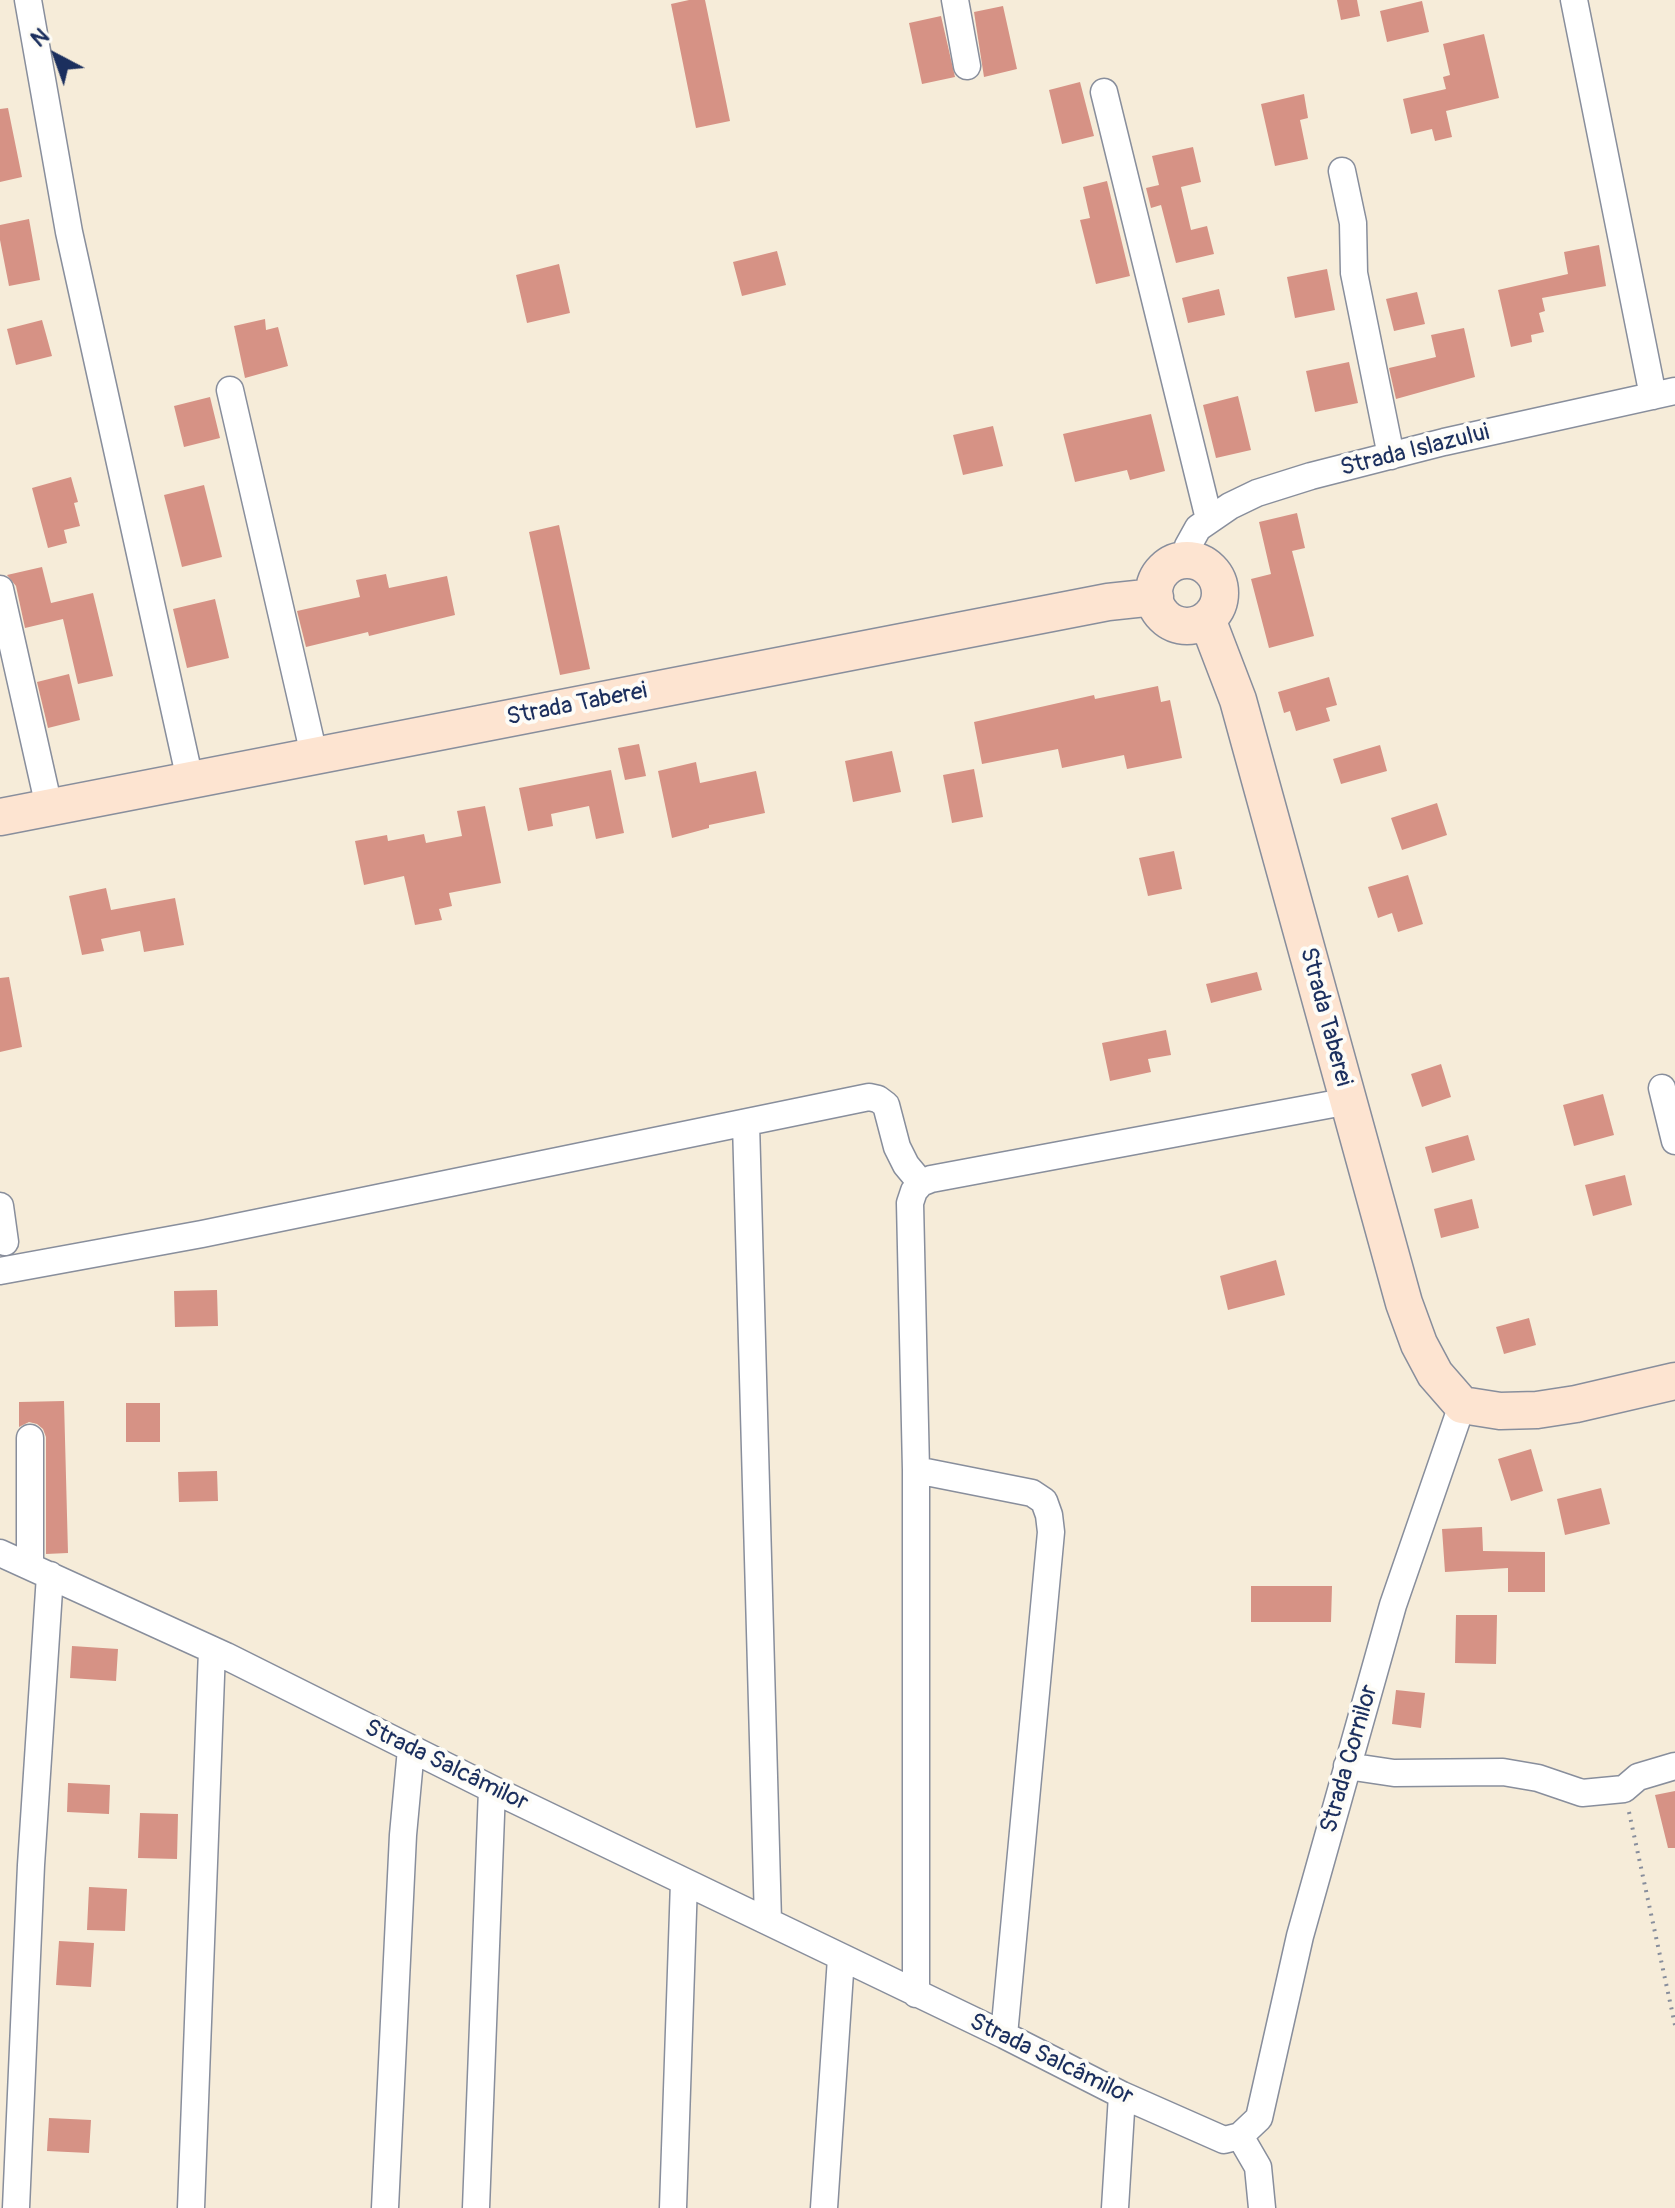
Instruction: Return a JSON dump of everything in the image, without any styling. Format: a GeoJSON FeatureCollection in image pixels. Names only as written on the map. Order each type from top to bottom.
{"type":"FeatureCollection","features":[{"type":"Feature","properties":{"kind":"street"},"geometry":{"type":"LineString","coordinates":[[28,0],[72,247],[190,780]]}},
{"type":"Feature","properties":{"kind":"street"},"geometry":{"type":"LineString","coordinates":[[955,0],[967,66]]}},
{"type":"Feature","properties":{"kind":"street"},"geometry":{"type":"LineString","coordinates":[[1574,0],[1664,393]]}},
{"type":"Feature","properties":{"kind":"street"},"geometry":{"type":"LineString","coordinates":[[1104,92],[1209,519]]}},
{"type":"Feature","properties":{"kind":"street"},"geometry":{"type":"LineString","coordinates":[[1342,171],[1353,223],[1354,273],[1391,456]]}},
{"type":"Feature","properties":{"kind":"street"},"geometry":{"type":"LineString","coordinates":[[230,390],[314,755]]}},
{"type":"Feature","properties":{"kind":"street","name":"Strada Islazului"},"geometry":{"type":"LineString","coordinates":[[1184,560],[1192,538],[1209,519],[1257,493],[1391,456],[1664,393]]}},
{"type":"Feature","properties":{"kind":"street"},"geometry":{"type":"LineString","coordinates":[[1184,560],[1202,563],[1216,576],[1220,595],[1218,604],[1207,619],[1198,624],[1179,625],[1163,615],[1155,597],[1161,573],[1167,566],[1184,560]]}},
{"type":"Feature","properties":{"kind":"street"},"geometry":{"type":"LineString","coordinates":[[0,589],[49,807]]}},
{"type":"Feature","properties":{"kind":"street","name":"Strada Taberei"},"geometry":{"type":"LineString","coordinates":[[0,817],[1098,604],[1155,597]]}},
{"type":"Feature","properties":{"kind":"street","name":"Strada Taberei"},"geometry":{"type":"LineString","coordinates":[[1207,619],[1238,700],[1404,1303],[1419,1344],[1435,1374],[1462,1405]]}},
{"type":"Feature","properties":{"kind":"street"},"geometry":{"type":"LineString","coordinates":[[1662,1088],[1675,1141]]}},
{"type":"Feature","properties":{"kind":"street"},"geometry":{"type":"LineString","coordinates":[[0,1271],[233,1228],[852,1099],[878,1099],[886,1105],[897,1147],[906,1165],[921,1183]]}},
{"type":"Feature","properties":{"kind":"street"},"geometry":{"type":"LineString","coordinates":[[916,1994],[916,1470],[910,1203],[914,1191],[921,1183],[946,1176],[1349,1101]]}},
{"type":"Feature","properties":{"kind":"street"},"geometry":{"type":"LineString","coordinates":[[746,1123],[768,1921]]}},
{"type":"Feature","properties":{"kind":"street"},"geometry":{"type":"LineString","coordinates":[[0,1206],[5,1242]]}},
{"type":"Feature","properties":{"kind":"street"},"geometry":{"type":"LineString","coordinates":[[1462,1405],[1500,1411],[1537,1410],[1675,1381]]}},
{"type":"Feature","properties":{"kind":"street","name":"Strada Cornilor"},"geometry":{"type":"LineString","coordinates":[[1240,2136],[1259,2118],[1300,1936],[1347,1766],[1393,1605],[1462,1405]]}},
{"type":"Feature","properties":{"kind":"street"},"geometry":{"type":"LineString","coordinates":[[16,2208],[40,1570],[30,1438]]}},
{"type":"Feature","properties":{"kind":"street"},"geometry":{"type":"LineString","coordinates":[[916,1470],[1032,1493],[1044,1501],[1049,1515],[1051,1532],[1004,2035]]}},
{"type":"Feature","properties":{"kind":"street","name":"Strada Salcâmilor"},"geometry":{"type":"LineString","coordinates":[[0,1553],[212,1650],[1122,2095],[1210,2136],[1224,2140],[1240,2136]]}},
{"type":"Feature","properties":{"kind":"street"},"geometry":{"type":"LineString","coordinates":[[191,2208],[212,1650]]}},
{"type":"Feature","properties":{"kind":"street"},"geometry":{"type":"LineString","coordinates":[[385,2208],[403,1835],[411,1749]]}},
{"type":"Feature","properties":{"kind":"street"},"geometry":{"type":"LineString","coordinates":[[1347,1766],[1394,1773],[1503,1772],[1538,1778],[1582,1793],[1624,1789],[1638,1777],[1675,1766]]}},
{"type":"Feature","properties":{"kind":"street"},"geometry":{"type":"LineString","coordinates":[[476,2208],[492,1789]]}},
{"type":"Feature","properties":{"kind":"street"},"geometry":{"type":"LineString","coordinates":[[673,2208],[684,1882]]}},
{"type":"Feature","properties":{"kind":"street"},"geometry":{"type":"LineString","coordinates":[[824,2208],[841,1958]]}},
{"type":"Feature","properties":{"kind":"street"},"geometry":{"type":"LineString","coordinates":[[1115,2208],[1122,2095]]}},
{"type":"Feature","properties":{"kind":"street"},"geometry":{"type":"LineString","coordinates":[[1240,2136],[1258,2167],[1262,2208]]}},
{"type":"Feature","properties":{"kind":"path"},"geometry":{"type":"LineString","coordinates":[[1624,1789],[1675,2025]]}},
{"type":"Feature","properties":{"kind":"building"},"geometry":{"type":"Polygon","coordinates":[[[705,0],[730,121],[696,128],[671,4],[705,0]]]}},
{"type":"Feature","properties":{"kind":"building"},"geometry":{"type":"Polygon","coordinates":[[[1337,0],[1357,0],[1360,16],[1341,20],[1337,0]]]}},
{"type":"Feature","properties":{"kind":"building"},"geometry":{"type":"Polygon","coordinates":[[[1422,1],[1429,32],[1387,42],[1380,11],[1422,1]]]}},
{"type":"Feature","properties":{"kind":"building"},"geometry":{"type":"Polygon","coordinates":[[[1003,6],[1017,69],[984,77],[974,12],[1003,6]]]}},
{"type":"Feature","properties":{"kind":"building"},"geometry":{"type":"Polygon","coordinates":[[[941,16],[955,77],[922,84],[909,23],[941,16]]]}},
{"type":"Feature","properties":{"kind":"building"},"geometry":{"type":"Polygon","coordinates":[[[1484,34],[1499,98],[1446,111],[1452,137],[1435,141],[1432,129],[1411,134],[1403,99],[1446,89],[1443,77],[1450,75],[1443,44],[1484,34]]]}},
{"type":"Feature","properties":{"kind":"building"},"geometry":{"type":"Polygon","coordinates":[[[1080,82],[1094,136],[1062,144],[1049,90],[1080,82]]]}},
{"type":"Feature","properties":{"kind":"building"},"geometry":{"type":"Polygon","coordinates":[[[1304,94],[1308,118],[1300,120],[1308,159],[1275,166],[1261,104],[1304,94]]]}},
{"type":"Feature","properties":{"kind":"building"},"geometry":{"type":"Polygon","coordinates":[[[8,108],[22,177],[0,182],[0,109],[8,108]]]}},
{"type":"Feature","properties":{"kind":"building"},"geometry":{"type":"Polygon","coordinates":[[[1193,147],[1201,182],[1181,187],[1191,230],[1207,226],[1214,254],[1176,263],[1161,205],[1151,208],[1146,188],[1159,185],[1152,156],[1193,147]]]}},
{"type":"Feature","properties":{"kind":"building"},"geometry":{"type":"Polygon","coordinates":[[[1107,181],[1130,276],[1096,284],[1080,220],[1090,218],[1083,187],[1107,181]]]}},
{"type":"Feature","properties":{"kind":"building"},"geometry":{"type":"Polygon","coordinates":[[[29,219],[40,280],[9,286],[0,225],[29,219]]]}},
{"type":"Feature","properties":{"kind":"building"},"geometry":{"type":"Polygon","coordinates":[[[1599,245],[1606,286],[1542,298],[1545,311],[1539,313],[1544,332],[1531,335],[1532,342],[1511,347],[1498,290],[1568,274],[1564,252],[1599,245]]]}},
{"type":"Feature","properties":{"kind":"building"},"geometry":{"type":"Polygon","coordinates":[[[777,251],[786,285],[742,296],[733,262],[777,251]]]}},
{"type":"Feature","properties":{"kind":"building"},"geometry":{"type":"Polygon","coordinates":[[[559,264],[570,313],[527,323],[516,275],[559,264]]]}},
{"type":"Feature","properties":{"kind":"building"},"geometry":{"type":"Polygon","coordinates":[[[1327,269],[1335,310],[1295,318],[1287,277],[1327,269]]]}},
{"type":"Feature","properties":{"kind":"building"},"geometry":{"type":"Polygon","coordinates":[[[1219,289],[1225,315],[1188,323],[1182,298],[1219,289]]]}},
{"type":"Feature","properties":{"kind":"building"},"geometry":{"type":"Polygon","coordinates":[[[1417,292],[1425,324],[1394,331],[1386,299],[1417,292]]]}},
{"type":"Feature","properties":{"kind":"building"},"geometry":{"type":"Polygon","coordinates":[[[265,319],[266,330],[278,327],[288,366],[245,378],[234,326],[265,319]]]}},
{"type":"Feature","properties":{"kind":"building"},"geometry":{"type":"Polygon","coordinates":[[[42,320],[52,356],[16,365],[7,329],[42,320]]]}},
{"type":"Feature","properties":{"kind":"building"},"geometry":{"type":"Polygon","coordinates":[[[1464,328],[1475,377],[1396,399],[1389,368],[1436,357],[1431,335],[1464,328]]]}},
{"type":"Feature","properties":{"kind":"building"},"geometry":{"type":"Polygon","coordinates":[[[1349,362],[1358,403],[1315,412],[1306,371],[1349,362]]]}},
{"type":"Feature","properties":{"kind":"building"},"geometry":{"type":"Polygon","coordinates":[[[1238,396],[1251,450],[1216,458],[1203,405],[1238,396]]]}},
{"type":"Feature","properties":{"kind":"building"},"geometry":{"type":"Polygon","coordinates":[[[210,397],[220,438],[184,447],[174,406],[210,397]]]}},
{"type":"Feature","properties":{"kind":"building"},"geometry":{"type":"Polygon","coordinates":[[[1151,414],[1165,471],[1130,480],[1127,470],[1075,482],[1063,434],[1151,414]]]}},
{"type":"Feature","properties":{"kind":"building"},"geometry":{"type":"Polygon","coordinates":[[[993,426],[1003,466],[963,475],[953,435],[993,426]]]}},
{"type":"Feature","properties":{"kind":"building"},"geometry":{"type":"Polygon","coordinates":[[[71,477],[80,526],[64,530],[67,543],[48,548],[32,488],[71,477]]]}},
{"type":"Feature","properties":{"kind":"building"},"geometry":{"type":"Polygon","coordinates":[[[204,485],[222,557],[182,567],[164,495],[204,485]]]}},
{"type":"Feature","properties":{"kind":"building"},"geometry":{"type":"Polygon","coordinates":[[[1297,513],[1305,548],[1292,551],[1314,636],[1269,648],[1251,579],[1271,574],[1259,522],[1297,513]]]}},
{"type":"Feature","properties":{"kind":"building"},"geometry":{"type":"Polygon","coordinates":[[[559,525],[590,669],[560,675],[529,532],[559,525]]]}},
{"type":"Feature","properties":{"kind":"building"},"geometry":{"type":"Polygon","coordinates":[[[42,567],[51,603],[93,593],[113,676],[78,684],[63,619],[25,628],[16,586],[7,575],[42,567]]]}},
{"type":"Feature","properties":{"kind":"building"},"geometry":{"type":"Polygon","coordinates":[[[386,574],[389,588],[447,576],[455,615],[369,636],[368,632],[306,647],[297,611],[360,597],[356,580],[386,574]]]}},
{"type":"Feature","properties":{"kind":"building"},"geometry":{"type":"Polygon","coordinates":[[[215,599],[229,658],[187,668],[173,609],[215,599]]]}},
{"type":"Feature","properties":{"kind":"building"},"geometry":{"type":"Polygon","coordinates":[[[69,674],[80,720],[48,728],[37,682],[69,674]]]}},
{"type":"Feature","properties":{"kind":"building"},"geometry":{"type":"Polygon","coordinates":[[[1329,677],[1337,705],[1326,708],[1330,721],[1296,731],[1290,711],[1284,713],[1278,692],[1329,677]]]}},
{"type":"Feature","properties":{"kind":"building"},"geometry":{"type":"Polygon","coordinates":[[[1158,686],[1161,702],[1170,700],[1182,758],[1127,769],[1124,755],[1062,768],[1058,749],[982,764],[974,722],[1094,695],[1095,699],[1158,686]]]}},
{"type":"Feature","properties":{"kind":"building"},"geometry":{"type":"Polygon","coordinates":[[[639,744],[646,776],[625,780],[618,748],[639,744]]]}},
{"type":"Feature","properties":{"kind":"building"},"geometry":{"type":"Polygon","coordinates":[[[1380,745],[1387,771],[1341,784],[1333,759],[1380,745]]]}},
{"type":"Feature","properties":{"kind":"building"},"geometry":{"type":"Polygon","coordinates":[[[892,751],[901,792],[853,802],[845,761],[892,751]]]}},
{"type":"Feature","properties":{"kind":"building"},"geometry":{"type":"Polygon","coordinates":[[[696,762],[700,783],[756,771],[765,813],[709,825],[709,828],[672,838],[658,771],[696,762]]]}},
{"type":"Feature","properties":{"kind":"building"},"geometry":{"type":"Polygon","coordinates":[[[974,769],[983,817],[952,823],[943,775],[974,769]]]}},
{"type":"Feature","properties":{"kind":"building"},"geometry":{"type":"Polygon","coordinates":[[[611,770],[624,833],[596,839],[589,806],[551,814],[553,826],[528,831],[519,788],[611,770]]]}},
{"type":"Feature","properties":{"kind":"building"},"geometry":{"type":"Polygon","coordinates":[[[1437,803],[1447,835],[1402,850],[1391,818],[1437,803]]]}},
{"type":"Feature","properties":{"kind":"building"},"geometry":{"type":"Polygon","coordinates":[[[485,806],[501,883],[449,893],[452,906],[439,909],[442,920],[415,925],[404,876],[364,885],[355,841],[387,835],[388,841],[424,834],[426,843],[462,836],[457,811],[485,806]]]}},
{"type":"Feature","properties":{"kind":"building"},"geometry":{"type":"Polygon","coordinates":[[[1174,851],[1182,889],[1148,896],[1139,858],[1174,851]]]}},
{"type":"Feature","properties":{"kind":"building"},"geometry":{"type":"Polygon","coordinates":[[[1408,875],[1423,924],[1398,932],[1392,913],[1378,918],[1368,887],[1408,875]]]}},
{"type":"Feature","properties":{"kind":"building"},"geometry":{"type":"Polygon","coordinates":[[[106,888],[111,910],[175,898],[184,945],[144,952],[140,931],[101,939],[104,951],[82,955],[69,896],[106,888]]]}},
{"type":"Feature","properties":{"kind":"building"},"geometry":{"type":"Polygon","coordinates":[[[1257,972],[1262,990],[1211,1003],[1206,984],[1257,972]]]}},
{"type":"Feature","properties":{"kind":"building"},"geometry":{"type":"Polygon","coordinates":[[[9,977],[22,1047],[0,1052],[0,978],[9,977]]]}},
{"type":"Feature","properties":{"kind":"building"},"geometry":{"type":"Polygon","coordinates":[[[1166,1030],[1171,1055],[1148,1059],[1151,1072],[1110,1081],[1102,1043],[1166,1030]]]}},
{"type":"Feature","properties":{"kind":"building"},"geometry":{"type":"Polygon","coordinates":[[[1441,1064],[1451,1097],[1422,1107],[1411,1074],[1441,1064]]]}},
{"type":"Feature","properties":{"kind":"building"},"geometry":{"type":"Polygon","coordinates":[[[1603,1094],[1614,1135],[1574,1146],[1563,1105],[1603,1094]]]}},
{"type":"Feature","properties":{"kind":"building"},"geometry":{"type":"Polygon","coordinates":[[[1468,1135],[1475,1160],[1432,1173],[1425,1147],[1468,1135]]]}},
{"type":"Feature","properties":{"kind":"building"},"geometry":{"type":"Polygon","coordinates":[[[1625,1175],[1632,1205],[1593,1216],[1585,1185],[1625,1175]]]}},
{"type":"Feature","properties":{"kind":"building"},"geometry":{"type":"Polygon","coordinates":[[[1472,1199],[1479,1228],[1441,1238],[1434,1209],[1472,1199]]]}},
{"type":"Feature","properties":{"kind":"building"},"geometry":{"type":"Polygon","coordinates":[[[1276,1260],[1285,1295],[1228,1310],[1220,1276],[1276,1260]]]}},
{"type":"Feature","properties":{"kind":"building"},"geometry":{"type":"Polygon","coordinates":[[[217,1290],[218,1326],[175,1327],[174,1291],[217,1290]]]}},
{"type":"Feature","properties":{"kind":"building"},"geometry":{"type":"Polygon","coordinates":[[[1529,1318],[1536,1345],[1504,1354],[1496,1327],[1529,1318]]]}},
{"type":"Feature","properties":{"kind":"building"},"geometry":{"type":"Polygon","coordinates":[[[64,1401],[68,1553],[46,1554],[46,1437],[37,1424],[29,1422],[19,1427],[19,1402],[64,1401]]]}},
{"type":"Feature","properties":{"kind":"building"},"geometry":{"type":"Polygon","coordinates":[[[126,1403],[160,1403],[160,1442],[126,1442],[126,1403]]]}},
{"type":"Feature","properties":{"kind":"building"},"geometry":{"type":"Polygon","coordinates":[[[1531,1449],[1543,1491],[1511,1501],[1498,1459],[1531,1449]]]}},
{"type":"Feature","properties":{"kind":"building"},"geometry":{"type":"Polygon","coordinates":[[[217,1471],[218,1501],[179,1502],[178,1472],[217,1471]]]}},
{"type":"Feature","properties":{"kind":"building"},"geometry":{"type":"Polygon","coordinates":[[[1601,1488],[1610,1524],[1565,1535],[1557,1499],[1601,1488]]]}},
{"type":"Feature","properties":{"kind":"building"},"geometry":{"type":"Polygon","coordinates":[[[1482,1527],[1483,1551],[1545,1552],[1545,1592],[1508,1592],[1508,1568],[1445,1572],[1442,1529],[1482,1527]]]}},
{"type":"Feature","properties":{"kind":"building"},"geometry":{"type":"Polygon","coordinates":[[[1251,1586],[1332,1586],[1331,1622],[1251,1622],[1251,1586]]]}},
{"type":"Feature","properties":{"kind":"building"},"geometry":{"type":"Polygon","coordinates":[[[1456,1615],[1497,1615],[1496,1664],[1455,1663],[1456,1615]]]}},
{"type":"Feature","properties":{"kind":"building"},"geometry":{"type":"Polygon","coordinates":[[[72,1646],[118,1649],[116,1681],[70,1678],[72,1646]]]}},
{"type":"Feature","properties":{"kind":"building"},"geometry":{"type":"Polygon","coordinates":[[[1396,1690],[1425,1693],[1421,1728],[1392,1724],[1396,1690]]]}},
{"type":"Feature","properties":{"kind":"building"},"geometry":{"type":"Polygon","coordinates":[[[68,1783],[110,1785],[109,1814],[67,1812],[68,1783]]]}},
{"type":"Feature","properties":{"kind":"building"},"geometry":{"type":"Polygon","coordinates":[[[1675,1791],[1675,1848],[1668,1848],[1655,1795],[1675,1791]]]}},
{"type":"Feature","properties":{"kind":"building"},"geometry":{"type":"Polygon","coordinates":[[[140,1813],[178,1814],[177,1859],[138,1858],[140,1813]]]}},
{"type":"Feature","properties":{"kind":"building"},"geometry":{"type":"Polygon","coordinates":[[[89,1887],[127,1889],[125,1931],[87,1930],[89,1887]]]}},
{"type":"Feature","properties":{"kind":"building"},"geometry":{"type":"Polygon","coordinates":[[[59,1941],[94,1943],[91,1987],[56,1985],[59,1941]]]}},
{"type":"Feature","properties":{"kind":"building"},"geometry":{"type":"Polygon","coordinates":[[[49,2118],[91,2120],[89,2153],[47,2151],[49,2118]]]}}]}
